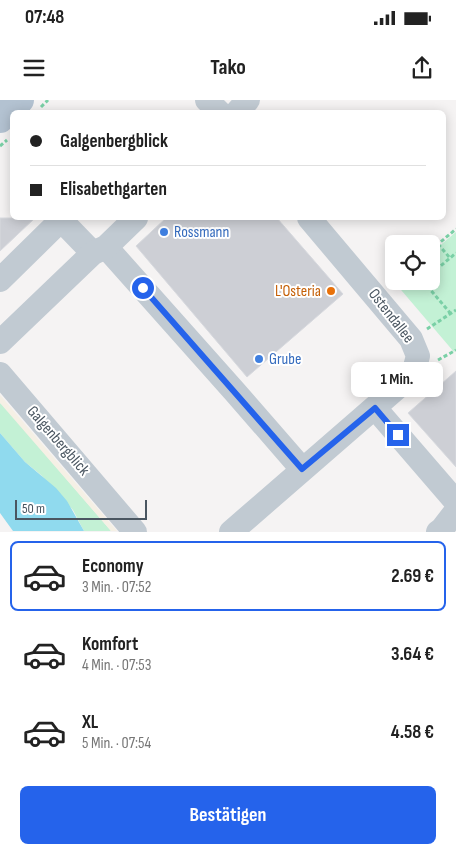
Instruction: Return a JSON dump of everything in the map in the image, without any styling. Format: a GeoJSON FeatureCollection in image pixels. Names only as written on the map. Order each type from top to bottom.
{"type":"FeatureCollection","features":[{"type":"Feature","properties":{"kind":"main road"},"geometry":{"type":"LineString","coordinates":[[0,119],[20,100]]}},
{"type":"Feature","properties":{"kind":"street"},"geometry":{"type":"LineString","coordinates":[[207,100],[217,110]]}},
{"type":"Feature","properties":{"kind":"street"},"geometry":{"type":"LineString","coordinates":[[239,110],[248,100]]}},
{"type":"Feature","properties":{"kind":"street"},"geometry":{"type":"LineString","coordinates":[[0,280],[61,220],[99,250],[235,392],[302,469]]}},
{"type":"Feature","properties":{"kind":"street"},"geometry":{"type":"LineString","coordinates":[[0,342],[134,220]]}},
{"type":"Feature","properties":{"kind":"street","name":"Ostendallee"},"geometry":{"type":"LineString","coordinates":[[231,532],[413,374],[418,356],[411,339],[311,220]]}},
{"type":"Feature","properties":{"kind":"street","name":"Galgenbergblick"},"geometry":{"type":"LineString","coordinates":[[0,374],[135,532]]}},
{"type":"Feature","properties":{"kind":"street"},"geometry":{"type":"LineString","coordinates":[[375,408],[456,502]]}},
{"type":"Feature","properties":{"kind":"street"},"geometry":{"type":"LineString","coordinates":[[438,532],[456,511]]}},
{"type":"Feature","properties":{"kind":"path"},"geometry":{"type":"LineString","coordinates":[[440,242],[456,229]]}},
{"type":"Feature","properties":{"kind":"path"},"geometry":{"type":"LineString","coordinates":[[440,246],[450,258]]}},
{"type":"Feature","properties":{"kind":"path"},"geometry":{"type":"LineString","coordinates":[[440,266],[456,253]]}},
{"type":"Feature","properties":{"kind":"path"},"geometry":{"type":"LineString","coordinates":[[431,290],[451,314]]}},
{"type":"Feature","properties":{"kind":"path"},"geometry":{"type":"LineString","coordinates":[[411,339],[456,310]]}},
{"type":"Feature","properties":{"kind":"green space"},"geometry":{"type":"Polygon","coordinates":[[[456,232],[456,350],[454,352],[401,290],[440,290],[440,245],[456,232]]]}},
{"type":"Feature","properties":{"kind":"green space"},"geometry":{"type":"Polygon","coordinates":[[[0,403],[111,531],[84,531],[73,510],[41,475],[25,462],[0,433],[0,403]]]}},
{"type":"Feature","properties":{"kind":"sand"},"geometry":{"type":"Polygon","coordinates":[[[0,395],[117,531],[111,531],[0,403],[0,395]]]}},
{"type":"Feature","properties":{"kind":"water"},"geometry":{"type":"Polygon","coordinates":[[[0,433],[25,462],[56,488],[67,501],[84,531],[13,531],[0,513],[0,433]]]}},
{"type":"Feature","properties":{"kind":"building"},"geometry":{"type":"Polygon","coordinates":[[[0,218],[33,220],[0,251],[0,218]]]}},
{"type":"Feature","properties":{"kind":"building"},"geometry":{"type":"Polygon","coordinates":[[[164,220],[279,220],[343,294],[247,377],[136,246],[164,220]]]}},
{"type":"Feature","properties":{"kind":"building"},"geometry":{"type":"Polygon","coordinates":[[[456,371],[456,467],[408,413],[456,371]]]}},
{"type":"Feature","properties":{"kind":"place","name":"Rossmann"},"geometry":{"type":"Point","coordinates":[164,232]}},
{"type":"Feature","properties":{"kind":"place","name":"L'Osteria"},"geometry":{"type":"Point","coordinates":[331,291]}},
{"type":"Feature","properties":{"kind":"place","name":"Grube"},"geometry":{"type":"Point","coordinates":[259,359]}},
{"type":"Feature","properties":{"kind":"route"},"geometry":{"type":"LineString","coordinates":[[143,288],[302,469],[375,408],[398,435]]}}]}
